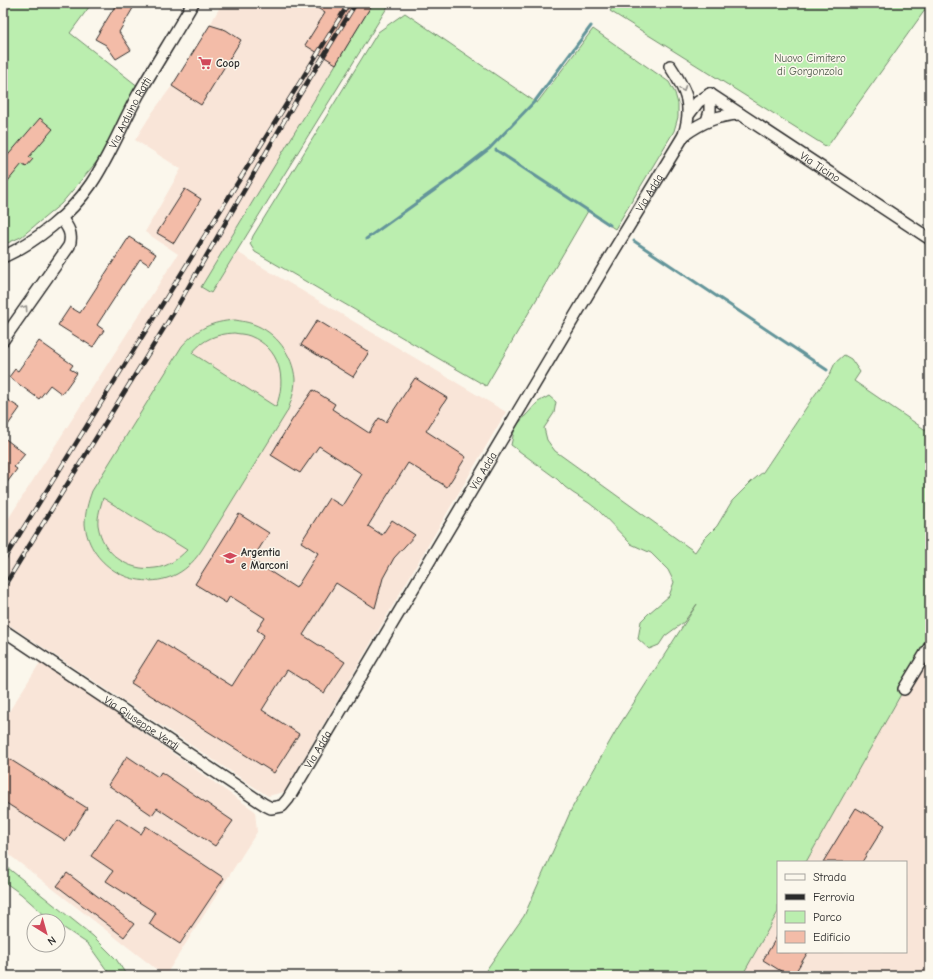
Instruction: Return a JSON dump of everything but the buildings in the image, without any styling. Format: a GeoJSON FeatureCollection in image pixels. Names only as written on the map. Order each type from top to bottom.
{"type":"FeatureCollection","features":[{"type":"Feature","properties":{"kind":"street","name":"Via Arduino Ratti"},"geometry":{"type":"LineString","coordinates":[[3,257],[27,244],[61,218],[78,200],[95,177],[139,94],[193,3]]}},
{"type":"Feature","properties":{"kind":"street","name":"Via Adda"},"geometry":{"type":"LineString","coordinates":[[670,66],[685,93],[689,114]]}},
{"type":"Feature","properties":{"kind":"street"},"geometry":{"type":"LineString","coordinates":[[707,121],[710,111],[710,94]]}},
{"type":"Feature","properties":{"kind":"street","name":"Via Adda"},"geometry":{"type":"LineString","coordinates":[[282,806],[290,796],[684,135],[689,114],[698,102],[710,94]]}},
{"type":"Feature","properties":{"kind":"street","name":"Via Ticino"},"geometry":{"type":"LineString","coordinates":[[710,94],[930,239]]}},
{"type":"Feature","properties":{"kind":"street","name":"Via Adda"},"geometry":{"type":"LineString","coordinates":[[684,135],[707,121],[718,117],[740,114]]}},
{"type":"Feature","properties":{"kind":"street"},"geometry":{"type":"LineString","coordinates":[[3,340],[69,246],[71,237],[70,232],[61,218]]}},
{"type":"Feature","properties":{"kind":"street","name":"Via Giuseppe Verdi"},"geometry":{"type":"LineString","coordinates":[[3,630],[265,805],[271,808],[282,806]]}},
{"type":"Feature","properties":{"kind":"street"},"geometry":{"type":"LineString","coordinates":[[904,689],[930,646]]}},
{"type":"Feature","properties":{"kind":"shaded area","name":"Argentia e Marconi"},"geometry":{"type":"Polygon","coordinates":[[[222,3],[373,3],[201,287],[211,293],[237,252],[506,412],[284,792],[268,796],[3,621],[3,527],[178,254],[145,232],[181,169],[135,140],[152,113],[172,86],[222,3]]]}},
{"type":"Feature","properties":{"kind":"shaded area"},"geometry":{"type":"Polygon","coordinates":[[[930,643],[930,976],[742,976],[777,914],[777,953],[907,953],[907,861],[807,861],[930,643]]]}},
{"type":"Feature","properties":{"kind":"shaded area"},"geometry":{"type":"Polygon","coordinates":[[[41,661],[255,811],[257,832],[165,976],[3,850],[3,721],[41,661]]]}},
{"type":"Feature","properties":{"kind":"green space"},"geometry":{"type":"Polygon","coordinates":[[[3,3],[92,3],[70,33],[139,87],[99,159],[61,204],[21,237],[3,245],[3,3]]]}},
{"type":"Feature","properties":{"kind":"green space"},"geometry":{"type":"Polygon","coordinates":[[[373,3],[390,3],[211,293],[201,287],[373,3]]]}},
{"type":"Feature","properties":{"kind":"green space","name":"Nuovo Cimitero di Gorgonzola"},"geometry":{"type":"Polygon","coordinates":[[[615,3],[930,3],[827,147],[610,11],[615,3]]]}},
{"type":"Feature","properties":{"kind":"green space"},"geometry":{"type":"Polygon","coordinates":[[[405,13],[537,103],[593,29],[669,82],[675,93],[678,104],[678,117],[674,131],[615,229],[588,211],[486,386],[255,252],[250,244],[253,236],[378,32],[405,13]]]}},
{"type":"Feature","properties":{"kind":"green space"},"geometry":{"type":"Polygon","coordinates":[[[235,320],[251,323],[269,333],[287,353],[294,370],[295,383],[294,392],[287,412],[203,548],[188,566],[177,574],[162,579],[147,581],[132,579],[118,573],[106,564],[96,553],[89,540],[85,520],[92,491],[182,346],[199,330],[219,322],[235,320]],[[234,333],[211,338],[201,344],[192,353],[276,407],[281,385],[281,375],[274,356],[260,341],[248,335],[234,333]],[[103,498],[98,522],[100,535],[111,552],[126,564],[145,568],[160,567],[172,562],[187,550],[103,498]]]}},
{"type":"Feature","properties":{"kind":"green space"},"geometry":{"type":"Polygon","coordinates":[[[844,355],[851,359],[860,372],[854,381],[930,433],[930,643],[807,861],[777,861],[777,914],[742,976],[482,976],[524,916],[572,808],[617,729],[697,604],[684,622],[665,636],[659,645],[649,649],[638,639],[641,621],[669,596],[674,582],[668,570],[651,553],[631,544],[598,510],[573,493],[557,479],[511,445],[515,427],[538,402],[549,396],[556,402],[554,413],[544,428],[547,440],[555,451],[695,552],[704,539],[717,526],[732,501],[763,472],[830,374],[835,363],[844,355]]]}},
{"type":"Feature","properties":{"kind":"green space"},"geometry":{"type":"Polygon","coordinates":[[[3,864],[64,913],[42,913],[21,894],[3,881],[3,864]]]}},
{"type":"Feature","properties":{"kind":"green space"},"geometry":{"type":"Polygon","coordinates":[[[66,914],[93,936],[116,959],[127,976],[111,976],[88,944],[66,929],[66,914]]]}},
{"type":"Feature","properties":{"kind":"waterway"},"geometry":{"type":"LineString","coordinates":[[366,239],[450,179],[490,148],[535,101],[591,26]]}},
{"type":"Feature","properties":{"kind":"waterway"},"geometry":{"type":"LineString","coordinates":[[496,150],[610,225]]}},
{"type":"Feature","properties":{"kind":"waterway"},"geometry":{"type":"LineString","coordinates":[[634,241],[827,370]]}},
{"type":"Feature","properties":{"kind":"railway"},"geometry":{"type":"LineString","coordinates":[[3,561],[349,3]]}},
{"type":"Feature","properties":{"kind":"railway"},"geometry":{"type":"LineString","coordinates":[[3,588],[174,312],[294,104],[356,3]]}},
{"type":"Feature","properties":{"kind":"place","name":"Coop"},"geometry":{"type":"Point","coordinates":[205,63]}},
{"type":"Feature","properties":{"kind":"place","name":"Argentia e Marconi"},"geometry":{"type":"Point","coordinates":[230,558]}}]}
